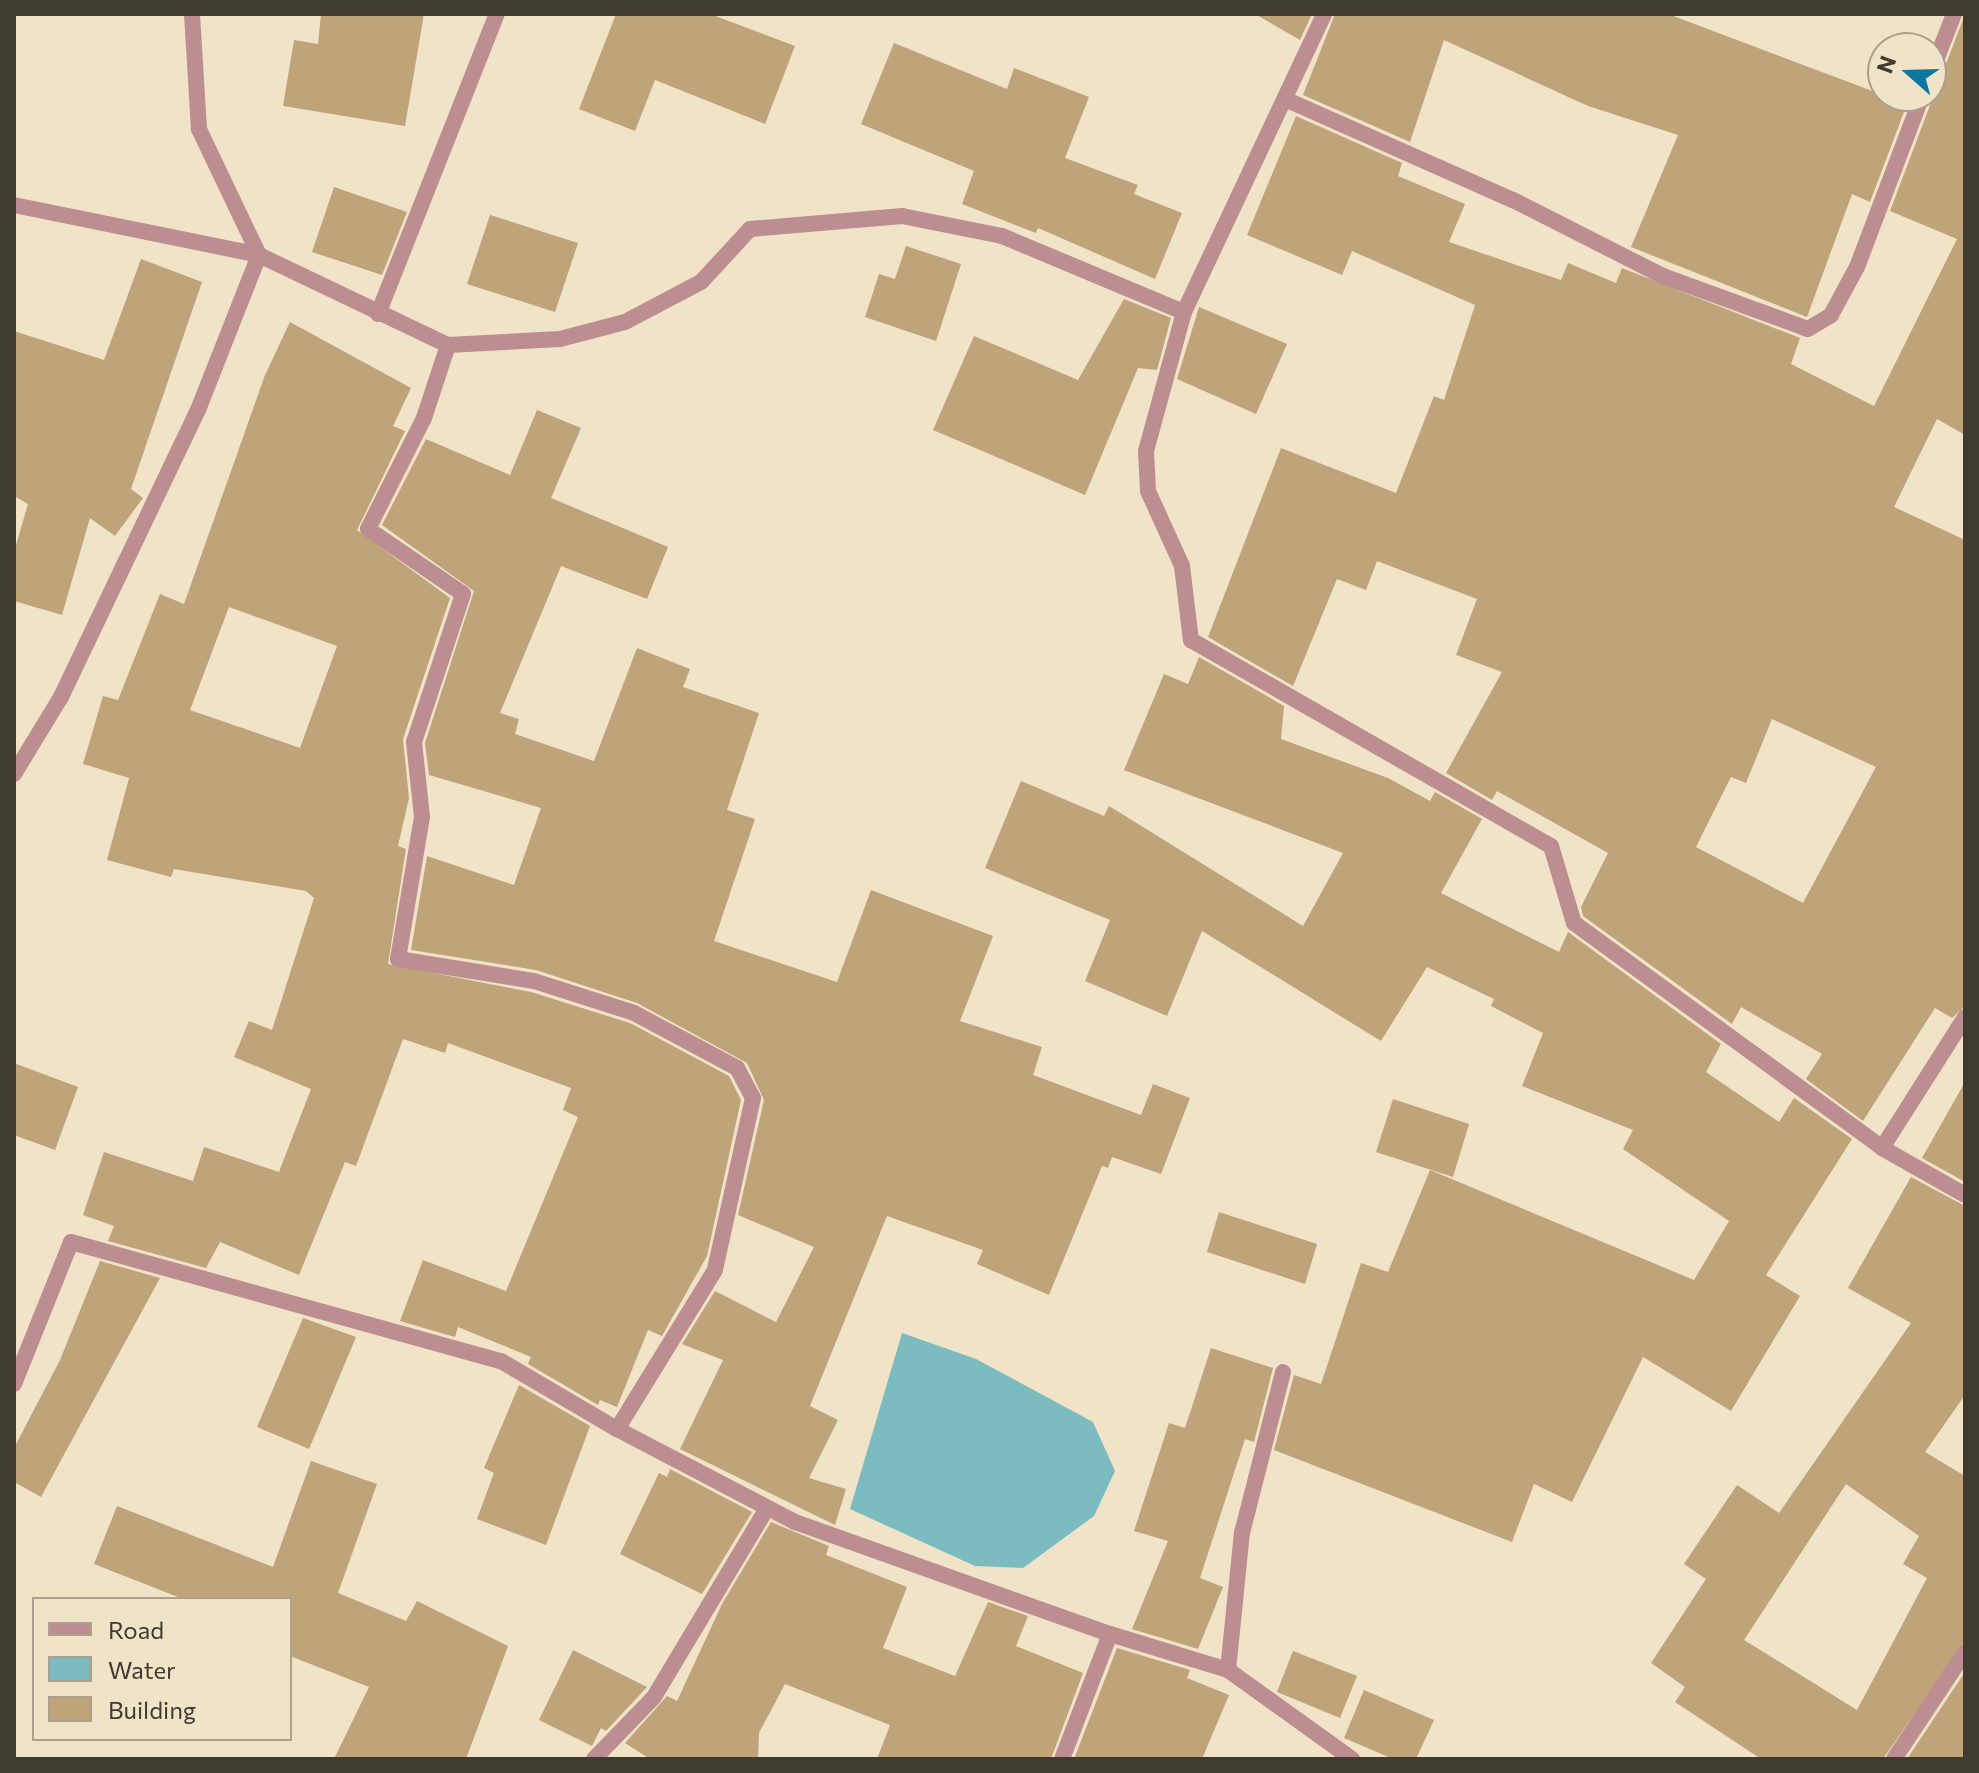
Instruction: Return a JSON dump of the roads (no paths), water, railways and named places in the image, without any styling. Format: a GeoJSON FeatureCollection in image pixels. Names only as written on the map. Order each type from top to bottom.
{"type":"FeatureCollection","features":[{"type":"Feature","properties":{"kind":"street"},"geometry":{"type":"LineString","coordinates":[[14,774],[61,697],[198,410],[259,255],[199,129],[192,14]]}},
{"type":"Feature","properties":{"kind":"street"},"geometry":{"type":"LineString","coordinates":[[378,314],[497,14]]}},
{"type":"Feature","properties":{"kind":"street"},"geometry":{"type":"LineString","coordinates":[[1324,14],[1287,100],[1184,312],[1146,451],[1148,491],[1182,566],[1191,640],[1551,846],[1574,923],[1882,1148],[1965,1195]]}},
{"type":"Feature","properties":{"kind":"street"},"geometry":{"type":"LineString","coordinates":[[1287,100],[1513,200],[1663,276],[1808,329],[1831,315],[1857,267],[1916,112]]}},
{"type":"Feature","properties":{"kind":"street"},"geometry":{"type":"LineString","coordinates":[[14,205],[259,255],[448,345],[560,339],[625,322],[701,282],[750,229],[902,216],[1002,236],[1184,312]]}},
{"type":"Feature","properties":{"kind":"street"},"geometry":{"type":"LineString","coordinates":[[448,345],[424,418],[368,529],[463,594],[414,742],[422,817],[398,959],[534,981],[634,1013],[737,1068],[753,1098],[715,1270],[617,1429]]}},
{"type":"Feature","properties":{"kind":"street"},"geometry":{"type":"LineString","coordinates":[[1882,1148],[1965,1017]]}},
{"type":"Feature","properties":{"kind":"street"},"geometry":{"type":"LineString","coordinates":[[14,1384],[71,1242],[501,1361],[617,1429],[767,1508],[1110,1634],[1228,1670],[1352,1759]]}},
{"type":"Feature","properties":{"kind":"street"},"geometry":{"type":"LineString","coordinates":[[1228,1670],[1242,1533],[1283,1372]]}},
{"type":"Feature","properties":{"kind":"street"},"geometry":{"type":"LineString","coordinates":[[594,1759],[654,1697],[767,1508]]}},
{"type":"Feature","properties":{"kind":"street"},"geometry":{"type":"LineString","coordinates":[[1062,1759],[1110,1634]]}},
{"type":"Feature","properties":{"kind":"street"},"geometry":{"type":"LineString","coordinates":[[1894,1759],[1965,1652]]}},
{"type":"Feature","properties":{"kind":"water"},"geometry":{"type":"Polygon","coordinates":[[[902,1333],[976,1359],[1093,1422],[1115,1471],[1094,1516],[1023,1568],[975,1566],[850,1509],[902,1333]]]}}]}
